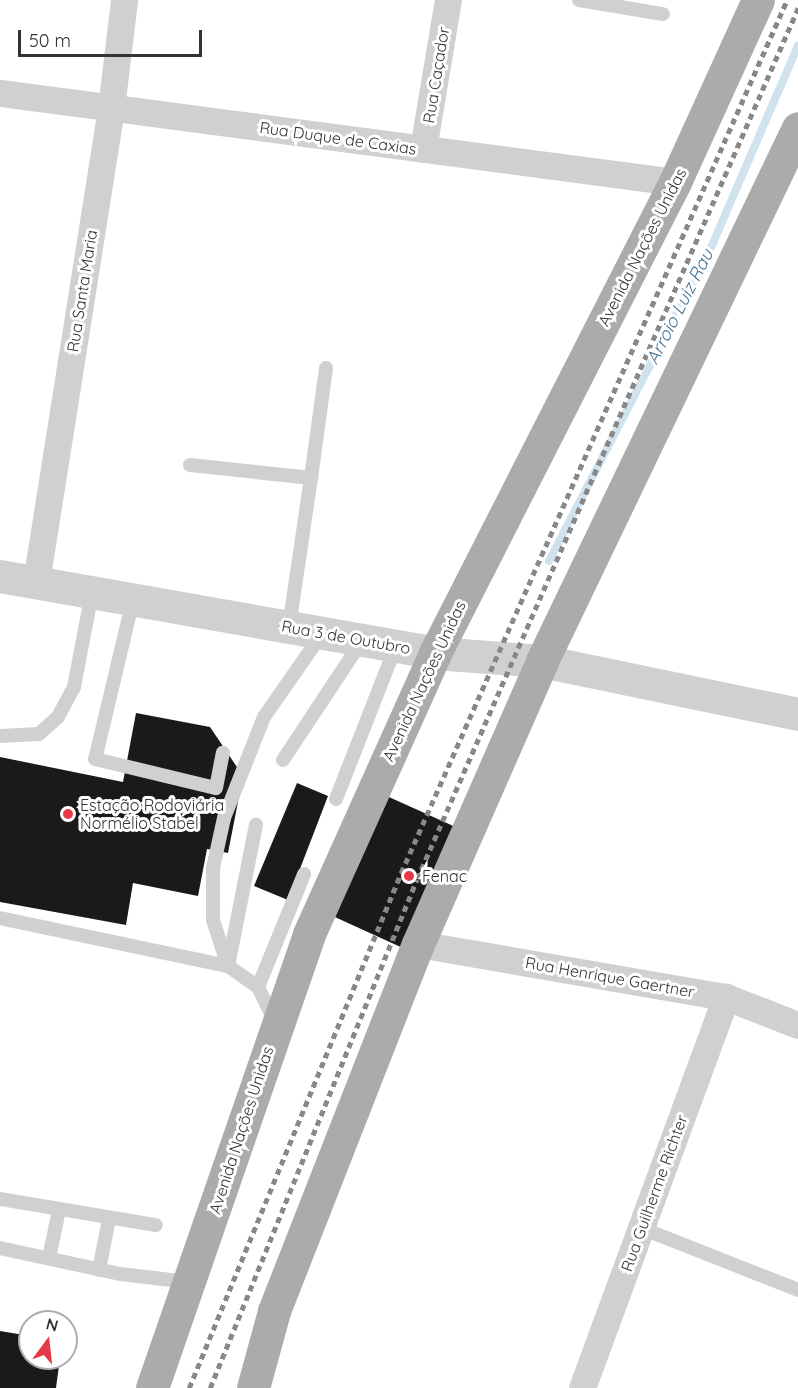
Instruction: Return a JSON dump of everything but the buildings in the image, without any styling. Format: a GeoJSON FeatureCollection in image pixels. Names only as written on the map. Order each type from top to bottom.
{"type":"FeatureCollection","features":[{"type":"Feature","properties":{"kind":"main road","name":"Avenida Nações Unidas"},"geometry":{"type":"LineString","coordinates":[[152,1388],[191,1282],[276,1025],[309,934],[435,653],[675,182],[758,0]]}},
{"type":"Feature","properties":{"kind":"main road"},"geometry":{"type":"LineString","coordinates":[[253,1388],[274,1311],[418,944],[542,661],[798,128]]}},
{"type":"Feature","properties":{"kind":"street","name":"Rua Santa Maria"},"geometry":{"type":"LineString","coordinates":[[36,582],[111,108],[124,0]]}},
{"type":"Feature","properties":{"kind":"street","name":"Rua Caçador"},"geometry":{"type":"LineString","coordinates":[[423,149],[448,0]]}},
{"type":"Feature","properties":{"kind":"street","name":"Rua Duque de Caxias"},"geometry":{"type":"LineString","coordinates":[[0,93],[675,182]]}},
{"type":"Feature","properties":{"kind":"street","name":"Rua 3 de Outubro"},"geometry":{"type":"LineString","coordinates":[[0,576],[435,653],[542,661],[798,714]]}},
{"type":"Feature","properties":{"kind":"street","name":"Rua Henrique Gaertner"},"geometry":{"type":"LineString","coordinates":[[418,944],[726,997],[798,1025]]}},
{"type":"Feature","properties":{"kind":"street","name":"Rua Guilherme Richter"},"geometry":{"type":"LineString","coordinates":[[582,1388],[726,997]]}},
{"type":"Feature","properties":{"kind":"lane"},"geometry":{"type":"LineString","coordinates":[[579,0],[663,14]]}},
{"type":"Feature","properties":{"kind":"lane"},"geometry":{"type":"LineString","coordinates":[[289,627],[326,368]]}},
{"type":"Feature","properties":{"kind":"lane"},"geometry":{"type":"LineString","coordinates":[[190,465],[311,478]]}},
{"type":"Feature","properties":{"kind":"lane"},"geometry":{"type":"LineString","coordinates":[[0,736],[39,734],[58,717],[74,687],[92,593]]}},
{"type":"Feature","properties":{"kind":"lane"},"geometry":{"type":"LineString","coordinates":[[133,600],[95,759],[216,788],[224,753]]}},
{"type":"Feature","properties":{"kind":"lane"},"geometry":{"type":"LineString","coordinates":[[228,966],[213,920],[213,868],[224,818],[264,717],[322,633]]}},
{"type":"Feature","properties":{"kind":"lane"},"geometry":{"type":"LineString","coordinates":[[283,760],[362,640]]}},
{"type":"Feature","properties":{"kind":"lane"},"geometry":{"type":"LineString","coordinates":[[336,799],[396,646]]}},
{"type":"Feature","properties":{"kind":"lane"},"geometry":{"type":"LineString","coordinates":[[228,966],[233,921],[256,825]]}},
{"type":"Feature","properties":{"kind":"lane"},"geometry":{"type":"LineString","coordinates":[[258,987],[304,874]]}},
{"type":"Feature","properties":{"kind":"lane"},"geometry":{"type":"LineString","coordinates":[[0,918],[228,966],[258,987],[276,1025]]}},
{"type":"Feature","properties":{"kind":"lane"},"geometry":{"type":"LineString","coordinates":[[1,1202],[156,1225]]}},
{"type":"Feature","properties":{"kind":"lane"},"geometry":{"type":"LineString","coordinates":[[49,1258],[59,1210]]}},
{"type":"Feature","properties":{"kind":"lane"},"geometry":{"type":"LineString","coordinates":[[99,1270],[110,1219]]}},
{"type":"Feature","properties":{"kind":"lane"},"geometry":{"type":"LineString","coordinates":[[641,1228],[798,1290]]}},
{"type":"Feature","properties":{"kind":"lane"},"geometry":{"type":"LineString","coordinates":[[0,1248],[99,1270],[191,1282]]}},
{"type":"Feature","properties":{"kind":"waterway","name":"Arroio Luiz Rau"},"geometry":{"type":"LineString","coordinates":[[549,561],[713,243],[798,46]]}},
{"type":"Feature","properties":{"kind":"railway"},"geometry":{"type":"LineString","coordinates":[[189,1388],[401,873],[787,0]]}},
{"type":"Feature","properties":{"kind":"railway"},"geometry":{"type":"LineString","coordinates":[[210,1388],[417,879],[798,8]]}},
{"type":"Feature","properties":{"kind":"place","name":"Estação Rodoviária Normélio Stabel"},"geometry":{"type":"Point","coordinates":[68,814]}},
{"type":"Feature","properties":{"kind":"place","name":"Fenac"},"geometry":{"type":"Point","coordinates":[409,876]}}]}
